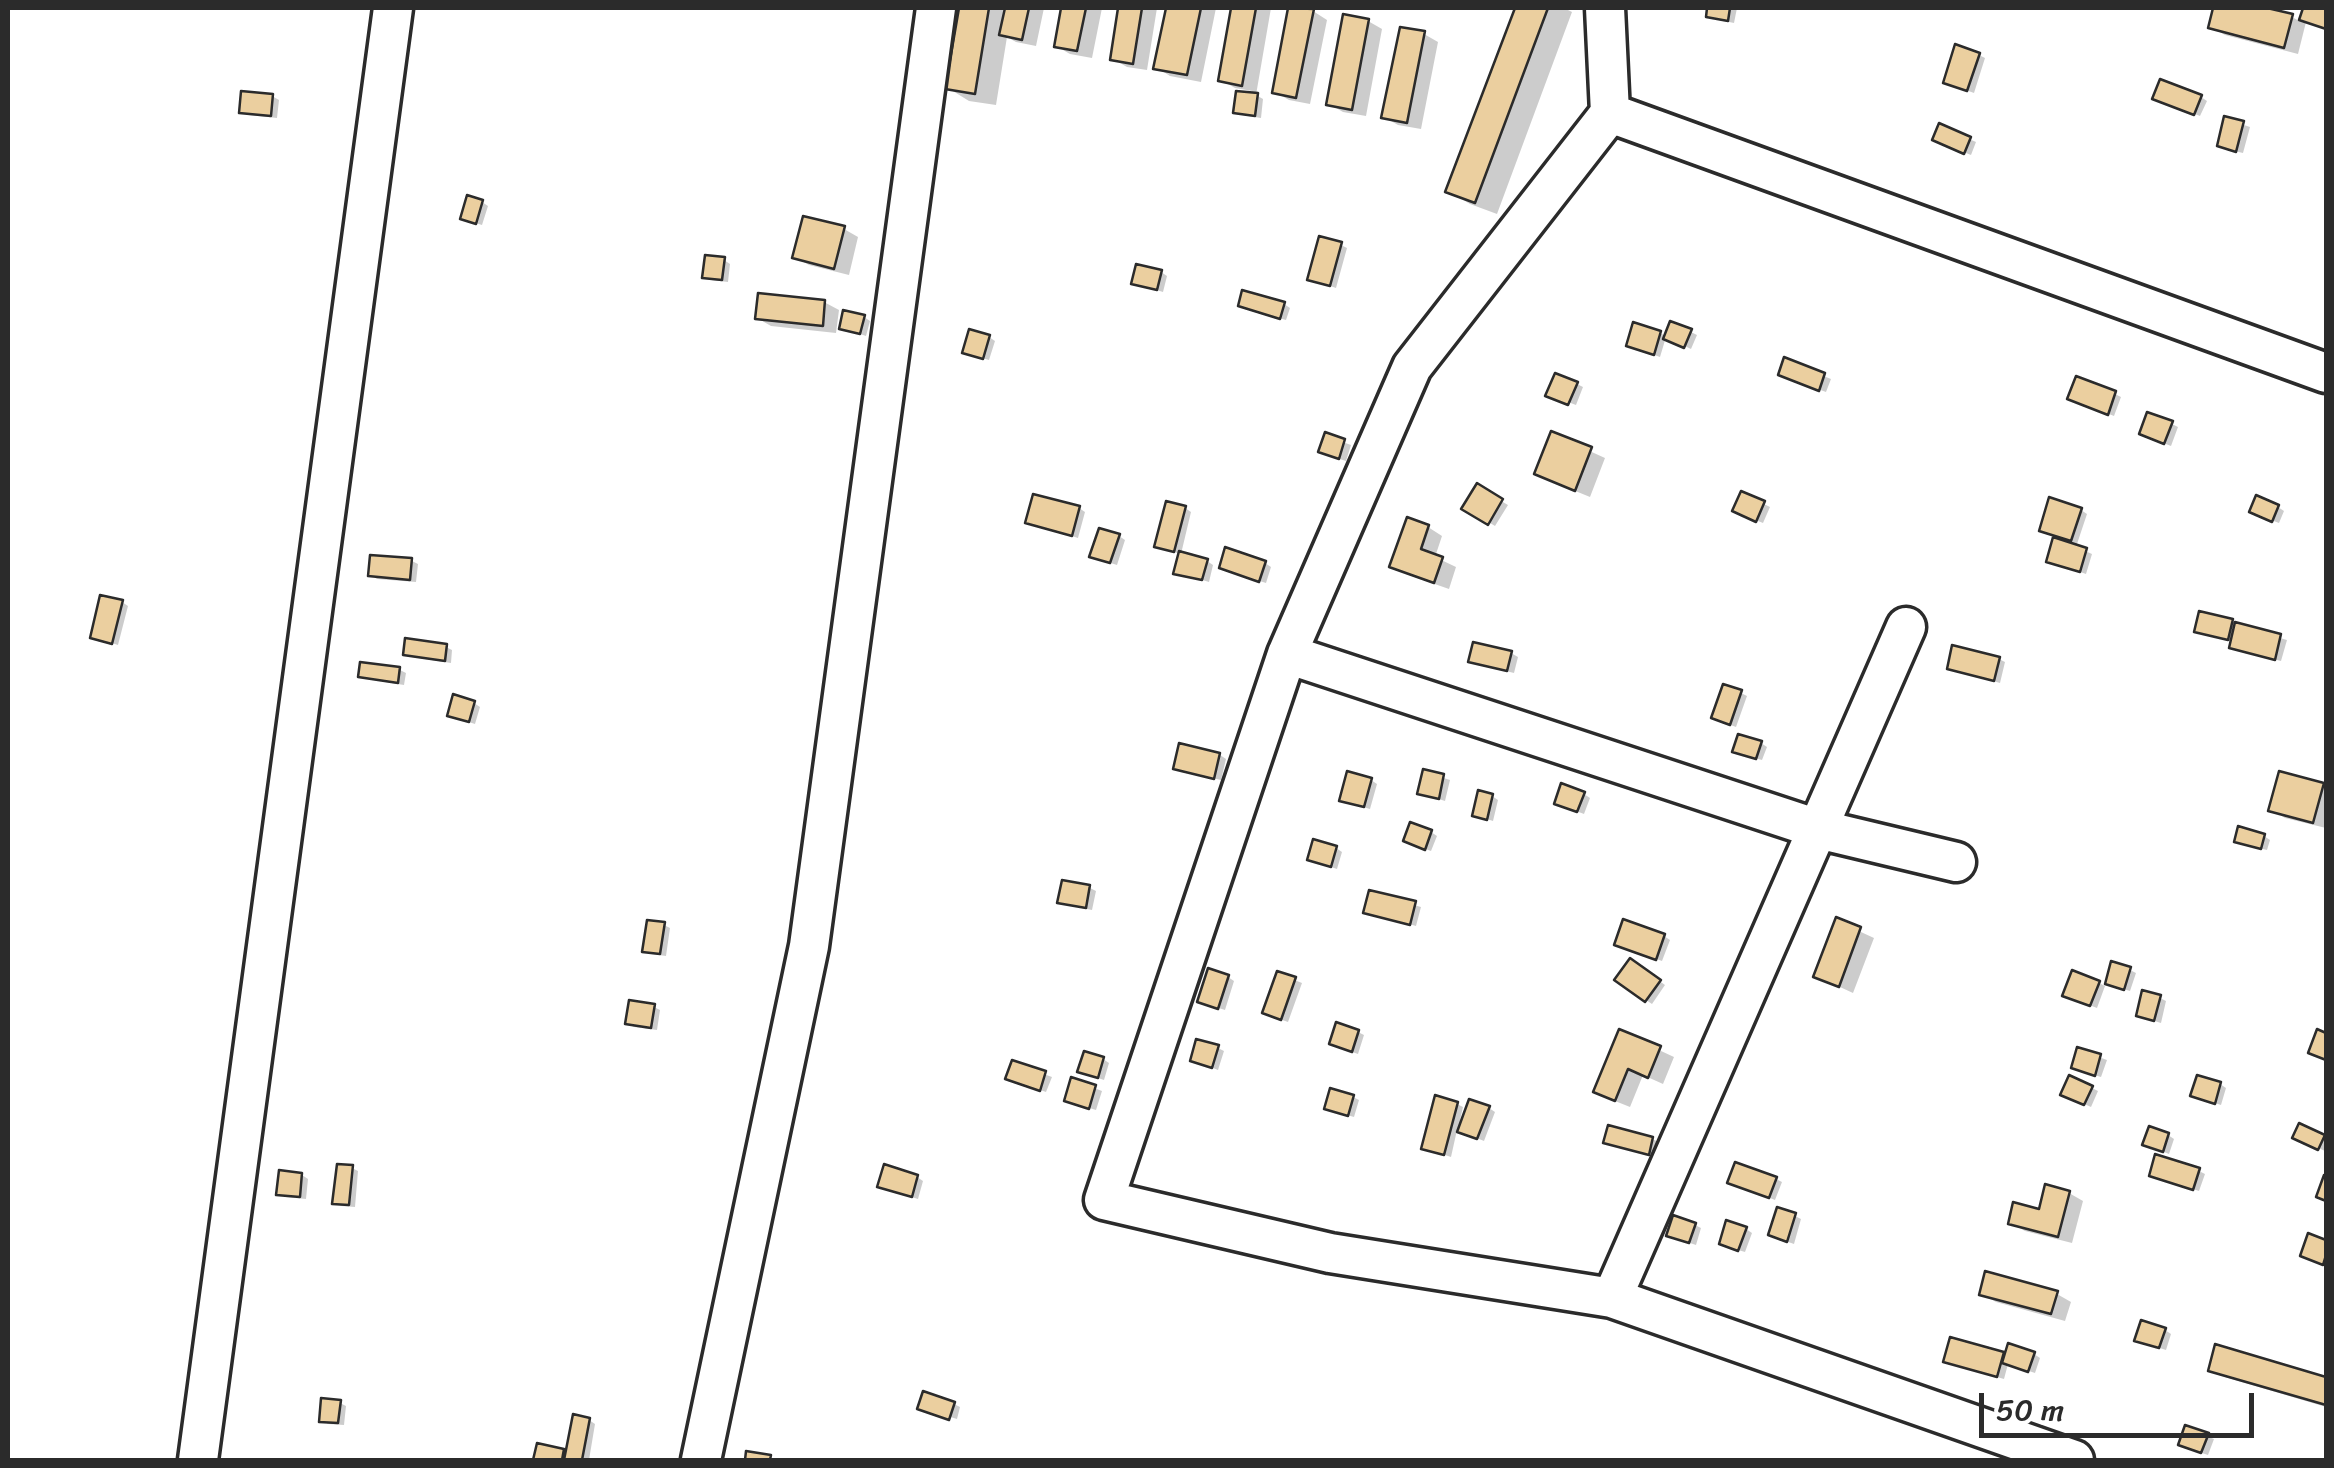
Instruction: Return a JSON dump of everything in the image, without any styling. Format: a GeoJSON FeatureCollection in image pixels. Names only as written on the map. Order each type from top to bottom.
{"type":"FeatureCollection","features":[{"type":"Feature","properties":{"kind":"street"},"geometry":{"type":"LineString","coordinates":[[198,1460],[392,8]]}},
{"type":"Feature","properties":{"kind":"street"},"geometry":{"type":"LineString","coordinates":[[702,1460],[809,946],[936,8]]}},
{"type":"Feature","properties":{"kind":"street"},"geometry":{"type":"LineString","coordinates":[[1605,8],[1610,114],[1412,367],[1287,654],[1104,1200],[1330,1252],[1612,1298],[2074,1460]]}},
{"type":"Feature","properties":{"kind":"street"},"geometry":{"type":"LineString","coordinates":[[1610,114],[2326,372]]}},
{"type":"Feature","properties":{"kind":"street"},"geometry":{"type":"LineString","coordinates":[[1612,1298],[1906,627]]}},
{"type":"Feature","properties":{"kind":"street"},"geometry":{"type":"LineString","coordinates":[[1287,654],[1818,829],[1956,862]]}},
{"type":"Feature","properties":{"kind":"building"},"geometry":{"type":"Polygon","coordinates":[[[959,8],[989,8],[975,94],[945,89],[959,8]]]}},
{"type":"Feature","properties":{"kind":"building"},"geometry":{"type":"Polygon","coordinates":[[[1005,8],[1029,8],[1022,40],[999,35],[1005,8]]]}},
{"type":"Feature","properties":{"kind":"building"},"geometry":{"type":"Polygon","coordinates":[[[1061,8],[1086,8],[1077,51],[1054,47],[1061,8]]]}},
{"type":"Feature","properties":{"kind":"building"},"geometry":{"type":"Polygon","coordinates":[[[1118,8],[1142,8],[1133,64],[1110,60],[1118,8]]]}},
{"type":"Feature","properties":{"kind":"building"},"geometry":{"type":"Polygon","coordinates":[[[1166,8],[1201,8],[1187,75],[1153,69],[1166,8]]]}},
{"type":"Feature","properties":{"kind":"building"},"geometry":{"type":"Polygon","coordinates":[[[1231,8],[1256,8],[1242,86],[1218,81],[1231,8]]]}},
{"type":"Feature","properties":{"kind":"building"},"geometry":{"type":"Polygon","coordinates":[[[1288,8],[1314,9],[1296,98],[1272,93],[1288,8]]]}},
{"type":"Feature","properties":{"kind":"building"},"geometry":{"type":"Polygon","coordinates":[[[1515,8],[1548,8],[1475,203],[1445,192],[1515,8]]]}},
{"type":"Feature","properties":{"kind":"building"},"geometry":{"type":"Polygon","coordinates":[[[1707,8],[1730,8],[1728,21],[1706,17],[1707,8]]]}},
{"type":"Feature","properties":{"kind":"building"},"geometry":{"type":"Polygon","coordinates":[[[2213,8],[2267,8],[2293,14],[2284,48],[2208,28],[2213,8]]]}},
{"type":"Feature","properties":{"kind":"building"},"geometry":{"type":"Polygon","coordinates":[[[2303,8],[2326,8],[2326,29],[2299,20],[2303,8]]]}},
{"type":"Feature","properties":{"kind":"building"},"geometry":{"type":"Polygon","coordinates":[[[1343,14],[1369,19],[1352,110],[1326,105],[1343,14]]]}},
{"type":"Feature","properties":{"kind":"building"},"geometry":{"type":"Polygon","coordinates":[[[1400,27],[1425,31],[1407,123],[1381,118],[1400,27]]]}},
{"type":"Feature","properties":{"kind":"building"},"geometry":{"type":"Polygon","coordinates":[[[1955,44],[1980,53],[1967,91],[1943,83],[1955,44]]]}},
{"type":"Feature","properties":{"kind":"building"},"geometry":{"type":"Polygon","coordinates":[[[2160,79],[2202,95],[2194,115],[2152,99],[2160,79]]]}},
{"type":"Feature","properties":{"kind":"building"},"geometry":{"type":"Polygon","coordinates":[[[241,91],[273,94],[271,116],[239,113],[241,91]]]}},
{"type":"Feature","properties":{"kind":"building"},"geometry":{"type":"Polygon","coordinates":[[[1236,91],[1258,93],[1255,116],[1233,113],[1236,91]]]}},
{"type":"Feature","properties":{"kind":"building"},"geometry":{"type":"Polygon","coordinates":[[[2224,116],[2244,121],[2236,152],[2217,146],[2224,116]]]}},
{"type":"Feature","properties":{"kind":"building"},"geometry":{"type":"Polygon","coordinates":[[[1939,123],[1971,137],[1964,154],[1932,140],[1939,123]]]}},
{"type":"Feature","properties":{"kind":"building"},"geometry":{"type":"Polygon","coordinates":[[[467,195],[483,200],[476,224],[460,219],[467,195]]]}},
{"type":"Feature","properties":{"kind":"building"},"geometry":{"type":"Polygon","coordinates":[[[803,216],[845,226],[834,269],[792,258],[803,216]]]}},
{"type":"Feature","properties":{"kind":"building"},"geometry":{"type":"Polygon","coordinates":[[[1319,236],[1342,242],[1330,286],[1307,280],[1319,236]]]}},
{"type":"Feature","properties":{"kind":"building"},"geometry":{"type":"Polygon","coordinates":[[[705,255],[725,257],[722,280],[702,278],[705,255]]]}},
{"type":"Feature","properties":{"kind":"building"},"geometry":{"type":"Polygon","coordinates":[[[1136,264],[1162,270],[1157,290],[1131,284],[1136,264]]]}},
{"type":"Feature","properties":{"kind":"building"},"geometry":{"type":"Polygon","coordinates":[[[1242,290],[1285,302],[1280,319],[1238,306],[1242,290]]]}},
{"type":"Feature","properties":{"kind":"building"},"geometry":{"type":"Polygon","coordinates":[[[758,293],[825,300],[823,326],[755,319],[758,293]]]}},
{"type":"Feature","properties":{"kind":"building"},"geometry":{"type":"Polygon","coordinates":[[[843,310],[865,315],[860,334],[839,329],[843,310]]]}},
{"type":"Feature","properties":{"kind":"building"},"geometry":{"type":"Polygon","coordinates":[[[1670,321],[1692,329],[1684,348],[1663,339],[1670,321]]]}},
{"type":"Feature","properties":{"kind":"building"},"geometry":{"type":"Polygon","coordinates":[[[1633,322],[1661,331],[1654,355],[1626,346],[1633,322]]]}},
{"type":"Feature","properties":{"kind":"building"},"geometry":{"type":"Polygon","coordinates":[[[969,329],[990,335],[983,359],[962,353],[969,329]]]}},
{"type":"Feature","properties":{"kind":"building"},"geometry":{"type":"Polygon","coordinates":[[[1784,357],[1825,373],[1819,391],[1778,375],[1784,357]]]}},
{"type":"Feature","properties":{"kind":"building"},"geometry":{"type":"Polygon","coordinates":[[[1555,373],[1578,382],[1568,405],[1545,396],[1555,373]]]}},
{"type":"Feature","properties":{"kind":"building"},"geometry":{"type":"Polygon","coordinates":[[[2076,376],[2116,391],[2108,415],[2067,399],[2076,376]]]}},
{"type":"Feature","properties":{"kind":"building"},"geometry":{"type":"Polygon","coordinates":[[[2147,412],[2173,421],[2164,444],[2139,434],[2147,412]]]}},
{"type":"Feature","properties":{"kind":"building"},"geometry":{"type":"Polygon","coordinates":[[[1551,431],[1592,447],[1575,491],[1534,474],[1551,431]]]}},
{"type":"Feature","properties":{"kind":"building"},"geometry":{"type":"Polygon","coordinates":[[[1325,432],[1345,439],[1339,459],[1318,452],[1325,432]]]}},
{"type":"Feature","properties":{"kind":"building"},"geometry":{"type":"Polygon","coordinates":[[[1477,483],[1503,499],[1488,525],[1461,509],[1477,483]]]}},
{"type":"Feature","properties":{"kind":"building"},"geometry":{"type":"Polygon","coordinates":[[[1741,491],[1765,501],[1756,522],[1732,511],[1741,491]]]}},
{"type":"Feature","properties":{"kind":"building"},"geometry":{"type":"Polygon","coordinates":[[[1033,494],[1080,506],[1072,536],[1025,523],[1033,494]]]}},
{"type":"Feature","properties":{"kind":"building"},"geometry":{"type":"Polygon","coordinates":[[[2256,495],[2279,505],[2272,522],[2249,512],[2256,495]]]}},
{"type":"Feature","properties":{"kind":"building"},"geometry":{"type":"Polygon","coordinates":[[[2049,497],[2082,508],[2071,541],[2039,531],[2049,497]]]}},
{"type":"Feature","properties":{"kind":"building"},"geometry":{"type":"Polygon","coordinates":[[[1166,501],[1186,506],[1174,552],[1154,547],[1166,501]]]}},
{"type":"Feature","properties":{"kind":"building"},"geometry":{"type":"Polygon","coordinates":[[[1407,517],[1429,525],[1421,549],[1443,557],[1434,583],[1389,567],[1407,517]]]}},
{"type":"Feature","properties":{"kind":"building"},"geometry":{"type":"Polygon","coordinates":[[[1099,528],[1120,534],[1110,563],[1089,557],[1099,528]]]}},
{"type":"Feature","properties":{"kind":"building"},"geometry":{"type":"Polygon","coordinates":[[[2053,537],[2087,548],[2080,572],[2046,562],[2053,537]]]}},
{"type":"Feature","properties":{"kind":"building"},"geometry":{"type":"Polygon","coordinates":[[[1225,547],[1266,561],[1259,582],[1219,568],[1225,547]]]}},
{"type":"Feature","properties":{"kind":"building"},"geometry":{"type":"Polygon","coordinates":[[[1179,551],[1208,559],[1202,580],[1173,574],[1179,551]]]}},
{"type":"Feature","properties":{"kind":"building"},"geometry":{"type":"Polygon","coordinates":[[[370,555],[412,558],[410,580],[368,576],[370,555]]]}},
{"type":"Feature","properties":{"kind":"building"},"geometry":{"type":"Polygon","coordinates":[[[100,595],[123,600],[112,644],[90,638],[100,595]]]}},
{"type":"Feature","properties":{"kind":"building"},"geometry":{"type":"Polygon","coordinates":[[[2199,611],[2233,619],[2228,640],[2194,632],[2199,611]]]}},
{"type":"Feature","properties":{"kind":"building"},"geometry":{"type":"Polygon","coordinates":[[[2235,622],[2281,634],[2275,660],[2229,648],[2235,622]]]}},
{"type":"Feature","properties":{"kind":"building"},"geometry":{"type":"Polygon","coordinates":[[[405,638],[447,644],[445,661],[403,655],[405,638]]]}},
{"type":"Feature","properties":{"kind":"building"},"geometry":{"type":"Polygon","coordinates":[[[1473,642],[1512,651],[1507,671],[1468,662],[1473,642]]]}},
{"type":"Feature","properties":{"kind":"building"},"geometry":{"type":"Polygon","coordinates":[[[1952,645],[2000,657],[1994,681],[1947,669],[1952,645]]]}},
{"type":"Feature","properties":{"kind":"building"},"geometry":{"type":"Polygon","coordinates":[[[360,662],[400,667],[398,683],[358,677],[360,662]]]}},
{"type":"Feature","properties":{"kind":"building"},"geometry":{"type":"Polygon","coordinates":[[[1723,684],[1742,690],[1730,725],[1711,718],[1723,684]]]}},
{"type":"Feature","properties":{"kind":"building"},"geometry":{"type":"Polygon","coordinates":[[[453,694],[475,701],[469,722],[447,716],[453,694]]]}},
{"type":"Feature","properties":{"kind":"building"},"geometry":{"type":"Polygon","coordinates":[[[1738,734],[1762,741],[1756,759],[1732,752],[1738,734]]]}},
{"type":"Feature","properties":{"kind":"building"},"geometry":{"type":"Polygon","coordinates":[[[1179,743],[1220,753],[1214,779],[1173,769],[1179,743]]]}},
{"type":"Feature","properties":{"kind":"building"},"geometry":{"type":"Polygon","coordinates":[[[1423,769],[1444,774],[1439,799],[1417,794],[1423,769]]]}},
{"type":"Feature","properties":{"kind":"building"},"geometry":{"type":"Polygon","coordinates":[[[1347,771],[1372,778],[1364,807],[1339,801],[1347,771]]]}},
{"type":"Feature","properties":{"kind":"building"},"geometry":{"type":"Polygon","coordinates":[[[2279,771],[2324,783],[2313,823],[2268,811],[2279,771]]]}},
{"type":"Feature","properties":{"kind":"building"},"geometry":{"type":"Polygon","coordinates":[[[1561,783],[1585,792],[1577,812],[1554,804],[1561,783]]]}},
{"type":"Feature","properties":{"kind":"building"},"geometry":{"type":"Polygon","coordinates":[[[1478,790],[1493,794],[1487,820],[1472,816],[1478,790]]]}},
{"type":"Feature","properties":{"kind":"building"},"geometry":{"type":"Polygon","coordinates":[[[1410,822],[1432,830],[1425,850],[1403,841],[1410,822]]]}},
{"type":"Feature","properties":{"kind":"building"},"geometry":{"type":"Polygon","coordinates":[[[2238,826],[2265,834],[2261,849],[2234,842],[2238,826]]]}},
{"type":"Feature","properties":{"kind":"building"},"geometry":{"type":"Polygon","coordinates":[[[1313,839],[1337,846],[1331,867],[1307,860],[1313,839]]]}},
{"type":"Feature","properties":{"kind":"building"},"geometry":{"type":"Polygon","coordinates":[[[1062,880],[1090,885],[1086,908],[1057,903],[1062,880]]]}},
{"type":"Feature","properties":{"kind":"building"},"geometry":{"type":"Polygon","coordinates":[[[1369,890],[1416,901],[1410,925],[1363,913],[1369,890]]]}},
{"type":"Feature","properties":{"kind":"building"},"geometry":{"type":"Polygon","coordinates":[[[1836,917],[1861,927],[1839,987],[1813,977],[1836,917]]]}},
{"type":"Feature","properties":{"kind":"building"},"geometry":{"type":"Polygon","coordinates":[[[1623,919],[1665,934],[1656,960],[1614,945],[1623,919]]]}},
{"type":"Feature","properties":{"kind":"building"},"geometry":{"type":"Polygon","coordinates":[[[647,920],[665,922],[660,954],[642,952],[647,920]]]}},
{"type":"Feature","properties":{"kind":"building"},"geometry":{"type":"Polygon","coordinates":[[[1630,958],[1661,980],[1645,1002],[1614,980],[1630,958]]]}},
{"type":"Feature","properties":{"kind":"building"},"geometry":{"type":"Polygon","coordinates":[[[2111,961],[2131,967],[2124,990],[2105,984],[2111,961]]]}},
{"type":"Feature","properties":{"kind":"building"},"geometry":{"type":"Polygon","coordinates":[[[1208,968],[1229,975],[1218,1009],[1197,1002],[1208,968]]]}},
{"type":"Feature","properties":{"kind":"building"},"geometry":{"type":"Polygon","coordinates":[[[2072,970],[2100,981],[2090,1006],[2062,996],[2072,970]]]}},
{"type":"Feature","properties":{"kind":"building"},"geometry":{"type":"Polygon","coordinates":[[[1277,971],[1296,977],[1281,1020],[1262,1013],[1277,971]]]}},
{"type":"Feature","properties":{"kind":"building"},"geometry":{"type":"Polygon","coordinates":[[[2142,990],[2161,995],[2154,1021],[2136,1016],[2142,990]]]}},
{"type":"Feature","properties":{"kind":"building"},"geometry":{"type":"Polygon","coordinates":[[[629,1000],[655,1004],[651,1028],[625,1024],[629,1000]]]}},
{"type":"Feature","properties":{"kind":"building"},"geometry":{"type":"Polygon","coordinates":[[[1336,1022],[1359,1030],[1352,1052],[1329,1044],[1336,1022]]]}},
{"type":"Feature","properties":{"kind":"building"},"geometry":{"type":"Polygon","coordinates":[[[1619,1029],[1661,1046],[1648,1078],[1628,1069],[1615,1101],[1593,1092],[1619,1029]]]}},
{"type":"Feature","properties":{"kind":"building"},"geometry":{"type":"Polygon","coordinates":[[[2317,1029],[2326,1033],[2326,1060],[2308,1053],[2317,1029]]]}},
{"type":"Feature","properties":{"kind":"building"},"geometry":{"type":"Polygon","coordinates":[[[1196,1039],[1219,1045],[1212,1068],[1190,1061],[1196,1039]]]}},
{"type":"Feature","properties":{"kind":"building"},"geometry":{"type":"Polygon","coordinates":[[[2077,1047],[2101,1054],[2095,1076],[2071,1068],[2077,1047]]]}},
{"type":"Feature","properties":{"kind":"building"},"geometry":{"type":"Polygon","coordinates":[[[1084,1051],[1104,1057],[1098,1078],[1077,1072],[1084,1051]]]}},
{"type":"Feature","properties":{"kind":"building"},"geometry":{"type":"Polygon","coordinates":[[[1012,1060],[1046,1071],[1040,1091],[1005,1079],[1012,1060]]]}},
{"type":"Feature","properties":{"kind":"building"},"geometry":{"type":"Polygon","coordinates":[[[2069,1075],[2093,1086],[2084,1105],[2060,1095],[2069,1075]]]}},
{"type":"Feature","properties":{"kind":"building"},"geometry":{"type":"Polygon","coordinates":[[[2197,1075],[2221,1082],[2215,1104],[2190,1096],[2197,1075]]]}},
{"type":"Feature","properties":{"kind":"building"},"geometry":{"type":"Polygon","coordinates":[[[1071,1077],[1096,1085],[1089,1109],[1064,1101],[1071,1077]]]}},
{"type":"Feature","properties":{"kind":"building"},"geometry":{"type":"Polygon","coordinates":[[[1330,1088],[1354,1095],[1348,1116],[1324,1109],[1330,1088]]]}},
{"type":"Feature","properties":{"kind":"building"},"geometry":{"type":"Polygon","coordinates":[[[1435,1095],[1458,1102],[1444,1155],[1421,1149],[1435,1095]]]}},
{"type":"Feature","properties":{"kind":"building"},"geometry":{"type":"Polygon","coordinates":[[[1469,1099],[1490,1106],[1477,1139],[1457,1132],[1469,1099]]]}},
{"type":"Feature","properties":{"kind":"building"},"geometry":{"type":"Polygon","coordinates":[[[2299,1123],[2325,1135],[2318,1150],[2292,1138],[2299,1123]]]}},
{"type":"Feature","properties":{"kind":"building"},"geometry":{"type":"Polygon","coordinates":[[[1608,1125],[1653,1137],[1649,1155],[1603,1143],[1608,1125]]]}},
{"type":"Feature","properties":{"kind":"building"},"geometry":{"type":"Polygon","coordinates":[[[2149,1126],[2169,1133],[2163,1152],[2142,1145],[2149,1126]]]}},
{"type":"Feature","properties":{"kind":"building"},"geometry":{"type":"Polygon","coordinates":[[[2155,1154],[2200,1168],[2193,1190],[2149,1176],[2155,1154]]]}},
{"type":"Feature","properties":{"kind":"building"},"geometry":{"type":"Polygon","coordinates":[[[1735,1162],[1777,1177],[1769,1198],[1727,1183],[1735,1162]]]}},
{"type":"Feature","properties":{"kind":"building"},"geometry":{"type":"Polygon","coordinates":[[[337,1164],[353,1165],[349,1205],[332,1204],[337,1164]]]}},
{"type":"Feature","properties":{"kind":"building"},"geometry":{"type":"Polygon","coordinates":[[[884,1164],[918,1175],[912,1197],[877,1187],[884,1164]]]}},
{"type":"Feature","properties":{"kind":"building"},"geometry":{"type":"Polygon","coordinates":[[[279,1170],[302,1173],[300,1197],[276,1195],[279,1170]]]}},
{"type":"Feature","properties":{"kind":"building"},"geometry":{"type":"Polygon","coordinates":[[[2326,1176],[2326,1201],[2316,1197],[2326,1176]]]}},
{"type":"Feature","properties":{"kind":"building"},"geometry":{"type":"Polygon","coordinates":[[[2045,1184],[2070,1191],[2058,1237],[2008,1224],[2013,1202],[2039,1209],[2045,1184]]]}},
{"type":"Feature","properties":{"kind":"building"},"geometry":{"type":"Polygon","coordinates":[[[1777,1207],[1796,1213],[1787,1242],[1768,1235],[1777,1207]]]}},
{"type":"Feature","properties":{"kind":"building"},"geometry":{"type":"Polygon","coordinates":[[[1673,1215],[1696,1223],[1689,1243],[1666,1236],[1673,1215]]]}},
{"type":"Feature","properties":{"kind":"building"},"geometry":{"type":"Polygon","coordinates":[[[1726,1220],[1747,1227],[1738,1251],[1719,1244],[1726,1220]]]}},
{"type":"Feature","properties":{"kind":"building"},"geometry":{"type":"Polygon","coordinates":[[[2308,1233],[2326,1240],[2323,1265],[2300,1256],[2308,1233]]]}},
{"type":"Feature","properties":{"kind":"building"},"geometry":{"type":"Polygon","coordinates":[[[1985,1271],[2058,1291],[2051,1314],[1979,1295],[1985,1271]]]}},
{"type":"Feature","properties":{"kind":"building"},"geometry":{"type":"Polygon","coordinates":[[[2141,1320],[2166,1328],[2159,1348],[2134,1341],[2141,1320]]]}},
{"type":"Feature","properties":{"kind":"building"},"geometry":{"type":"Polygon","coordinates":[[[1950,1337],[2004,1352],[1997,1377],[1943,1362],[1950,1337]]]}},
{"type":"Feature","properties":{"kind":"building"},"geometry":{"type":"Polygon","coordinates":[[[2008,1343],[2035,1352],[2028,1372],[2002,1363],[2008,1343]]]}},
{"type":"Feature","properties":{"kind":"building"},"geometry":{"type":"Polygon","coordinates":[[[2215,1344],[2326,1377],[2326,1405],[2208,1371],[2215,1344]]]}},
{"type":"Feature","properties":{"kind":"building"},"geometry":{"type":"Polygon","coordinates":[[[923,1391],[955,1402],[949,1420],[917,1409],[923,1391]]]}},
{"type":"Feature","properties":{"kind":"building"},"geometry":{"type":"Polygon","coordinates":[[[321,1398],[341,1400],[338,1423],[319,1422],[321,1398]]]}},
{"type":"Feature","properties":{"kind":"building"},"geometry":{"type":"Polygon","coordinates":[[[573,1414],[590,1418],[582,1460],[564,1460],[573,1414]]]}},
{"type":"Feature","properties":{"kind":"building"},"geometry":{"type":"Polygon","coordinates":[[[2185,1425],[2209,1433],[2201,1453],[2178,1445],[2185,1425]]]}},
{"type":"Feature","properties":{"kind":"building"},"geometry":{"type":"Polygon","coordinates":[[[537,1443],[564,1449],[562,1460],[533,1460],[537,1443]]]}},
{"type":"Feature","properties":{"kind":"building"},"geometry":{"type":"Polygon","coordinates":[[[746,1451],[771,1455],[770,1460],[745,1460],[746,1451]]]}}]}
